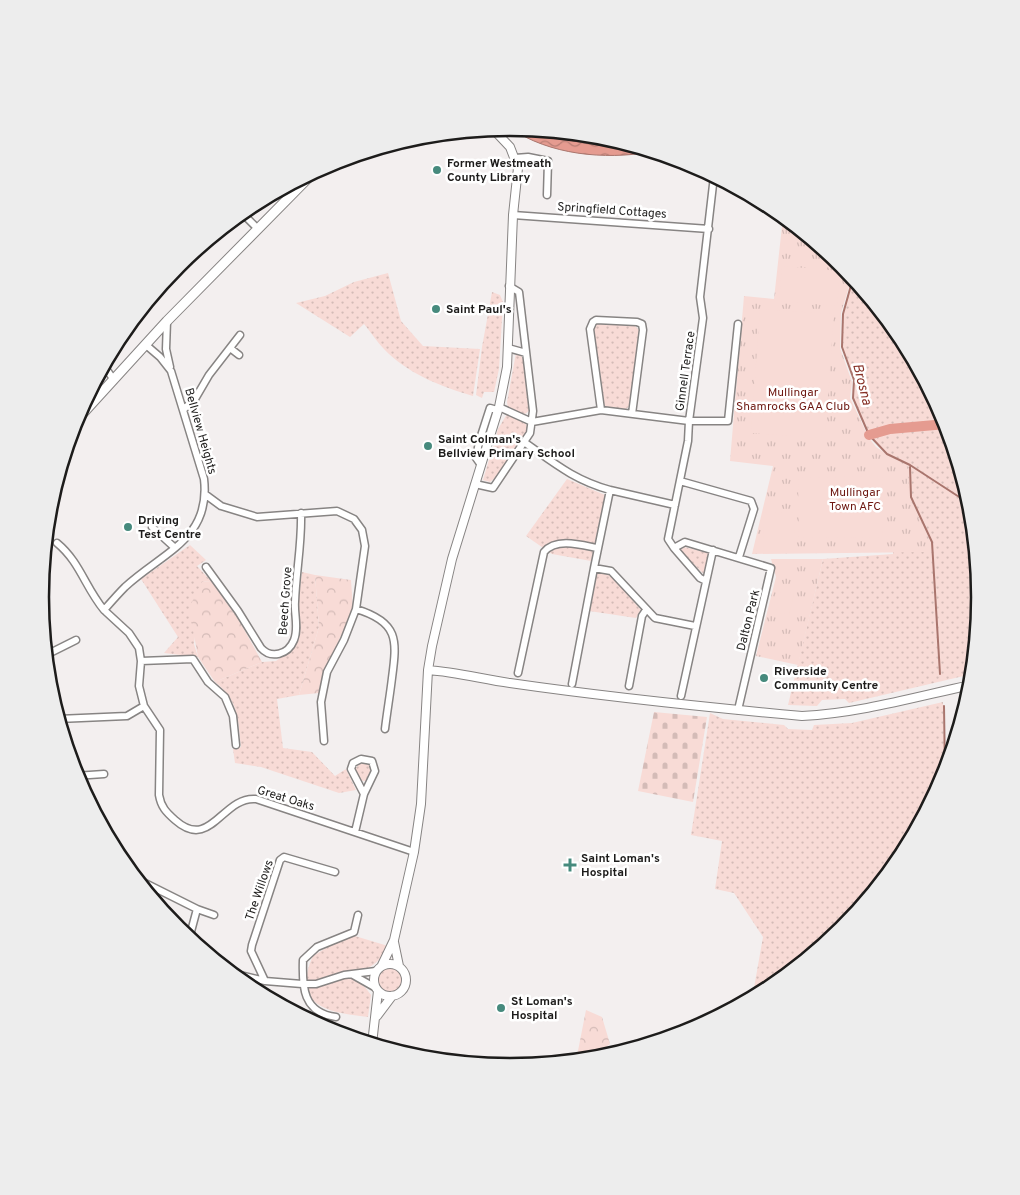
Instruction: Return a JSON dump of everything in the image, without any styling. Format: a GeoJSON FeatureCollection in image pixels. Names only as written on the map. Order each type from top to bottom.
{"type":"FeatureCollection","features":[{"type":"Feature","properties":{"kind":"main road"},"geometry":{"type":"LineString","coordinates":[[91,404],[167,321],[298,188]]}},
{"type":"Feature","properties":{"kind":"street"},"geometry":{"type":"LineString","coordinates":[[373,1037],[377,989],[374,979],[394,940],[414,852],[421,804],[428,670],[452,559],[504,383],[508,348],[513,215],[518,168],[510,147],[500,136]]}},
{"type":"Feature","properties":{"kind":"street"},"geometry":{"type":"LineString","coordinates":[[515,158],[528,157],[548,161],[547,196]]}},
{"type":"Feature","properties":{"kind":"street"},"geometry":{"type":"LineString","coordinates":[[709,229],[713,184]]}},
{"type":"Feature","properties":{"kind":"street","name":"Springfield Cottages"},"geometry":{"type":"LineString","coordinates":[[513,215],[709,229]]}},
{"type":"Feature","properties":{"kind":"street"},"geometry":{"type":"LineString","coordinates":[[248,218],[258,229]]}},
{"type":"Feature","properties":{"kind":"street","name":"Ginnell Terrace"},"geometry":{"type":"LineString","coordinates":[[532,422],[601,410],[689,421],[703,318],[700,297],[709,229]]}},
{"type":"Feature","properties":{"kind":"street"},"geometry":{"type":"LineString","coordinates":[[475,484],[493,488],[530,433],[532,422],[533,411],[519,292],[509,286]]}},
{"type":"Feature","properties":{"kind":"street"},"geometry":{"type":"LineString","coordinates":[[601,410],[590,329],[596,320],[637,322],[642,324],[643,330],[632,414]]}},
{"type":"Feature","properties":{"kind":"street"},"geometry":{"type":"LineString","coordinates":[[167,321],[166,349],[171,371]]}},
{"type":"Feature","properties":{"kind":"street"},"geometry":{"type":"LineString","coordinates":[[706,581],[700,578],[668,539],[680,481],[689,421],[728,421],[738,324]]}},
{"type":"Feature","properties":{"kind":"street"},"geometry":{"type":"LineString","coordinates":[[184,409],[195,399],[240,336]]}},
{"type":"Feature","properties":{"kind":"street","name":"Bellview Heights"},"geometry":{"type":"LineString","coordinates":[[104,610],[125,587],[189,536],[199,522],[206,495],[204,479],[171,371],[160,357],[146,345]]}},
{"type":"Feature","properties":{"kind":"street"},"geometry":{"type":"LineString","coordinates":[[230,348],[239,355]]}},
{"type":"Feature","properties":{"kind":"street"},"geometry":{"type":"LineString","coordinates":[[508,348],[526,353]]}},
{"type":"Feature","properties":{"kind":"street"},"geometry":{"type":"LineString","coordinates":[[108,372],[114,380]]}},
{"type":"Feature","properties":{"kind":"street"},"geometry":{"type":"LineString","coordinates":[[498,408],[532,422]]}},
{"type":"Feature","properties":{"kind":"street"},"geometry":{"type":"LineString","coordinates":[[524,442],[585,483],[675,506]]}},
{"type":"Feature","properties":{"kind":"street"},"geometry":{"type":"LineString","coordinates":[[680,481],[751,501],[754,504],[739,557]]}},
{"type":"Feature","properties":{"kind":"street"},"geometry":{"type":"LineString","coordinates":[[572,684],[597,548],[610,490]]}},
{"type":"Feature","properties":{"kind":"street"},"geometry":{"type":"LineString","coordinates":[[206,495],[221,506],[257,517],[284,517],[301,513],[337,512],[346,514],[354,519],[362,530],[365,546],[356,609],[344,640],[327,672],[321,702],[324,741]]}},
{"type":"Feature","properties":{"kind":"street","name":"Beech Grove"},"geometry":{"type":"LineString","coordinates":[[206,567],[238,611],[261,648],[275,656],[284,652],[295,639],[297,628],[294,601],[302,528],[301,513]]}},
{"type":"Feature","properties":{"kind":"street"},"geometry":{"type":"LineString","coordinates":[[152,527],[175,548]]}},
{"type":"Feature","properties":{"kind":"street"},"geometry":{"type":"LineString","coordinates":[[518,673],[544,552],[549,547],[572,542],[597,548]]}},
{"type":"Feature","properties":{"kind":"street","name":"Dalton Park"},"geometry":{"type":"LineString","coordinates":[[674,548],[685,542],[768,566],[772,572],[738,710]]}},
{"type":"Feature","properties":{"kind":"street"},"geometry":{"type":"LineString","coordinates":[[57,543],[77,563],[88,590],[104,610],[129,633],[139,648],[141,661],[139,686],[144,706],[127,716],[65,719]]}},
{"type":"Feature","properties":{"kind":"street"},"geometry":{"type":"LineString","coordinates":[[682,696],[695,626],[713,550]]}},
{"type":"Feature","properties":{"kind":"street"},"geometry":{"type":"LineString","coordinates":[[594,568],[611,571],[655,618],[695,626]]}},
{"type":"Feature","properties":{"kind":"street"},"geometry":{"type":"LineString","coordinates":[[356,609],[371,614],[384,622],[396,645],[385,729]]}},
{"type":"Feature","properties":{"kind":"street"},"geometry":{"type":"LineString","coordinates":[[628,686],[642,616],[646,610]]}},
{"type":"Feature","properties":{"kind":"street"},"geometry":{"type":"LineString","coordinates":[[52,653],[76,640]]}},
{"type":"Feature","properties":{"kind":"street"},"geometry":{"type":"LineString","coordinates":[[141,661],[193,659],[208,682],[225,697],[233,716],[236,745]]}},
{"type":"Feature","properties":{"kind":"street"},"geometry":{"type":"LineString","coordinates":[[428,670],[454,672],[508,683],[802,716],[835,714],[962,687]]}},
{"type":"Feature","properties":{"kind":"street","name":"Great Oaks"},"geometry":{"type":"LineString","coordinates":[[144,706],[160,730],[158,795],[160,804],[181,825],[199,830],[207,828],[236,802],[249,798],[414,852]]}},
{"type":"Feature","properties":{"kind":"street"},"geometry":{"type":"LineString","coordinates":[[355,832],[364,794],[375,767],[372,761],[361,759],[353,763],[351,769],[364,794]]}},
{"type":"Feature","properties":{"kind":"street"},"geometry":{"type":"LineString","coordinates":[[85,775],[104,774]]}},
{"type":"Feature","properties":{"kind":"street","name":"The Willows"},"geometry":{"type":"LineString","coordinates":[[265,981],[251,951],[280,860],[284,857],[335,872]]}},
{"type":"Feature","properties":{"kind":"street"},"geometry":{"type":"LineString","coordinates":[[150,885],[214,915]]}},
{"type":"Feature","properties":{"kind":"street"},"geometry":{"type":"LineString","coordinates":[[191,931],[198,909]]}},
{"type":"Feature","properties":{"kind":"street"},"geometry":{"type":"LineString","coordinates":[[336,1017],[316,1010],[306,996],[302,984],[303,960],[317,948],[354,932],[358,915]]}},
{"type":"Feature","properties":{"kind":"street"},"geometry":{"type":"LineString","coordinates":[[376,1018],[392,996],[402,990],[406,983],[406,975],[399,966],[394,940]]}},
{"type":"Feature","properties":{"kind":"street"},"geometry":{"type":"LineString","coordinates":[[251,979],[316,984],[392,963],[399,966]]}},
{"type":"Feature","properties":{"kind":"street"},"geometry":{"type":"LineString","coordinates":[[353,975],[392,996]]}},
{"type":"Feature","properties":{"kind":"green space"},"geometry":{"type":"Polygon","coordinates":[[[782,226],[814,251],[850,285],[841,313],[840,348],[852,382],[850,398],[869,438],[876,447],[907,467],[910,499],[930,545],[930,552],[752,554],[773,466],[730,461],[744,296],[774,299],[782,226]]]}},
{"type":"Feature","properties":{"kind":"green space"},"geometry":{"type":"Polygon","coordinates":[[[782,266],[836,271],[840,275],[837,306],[779,301],[782,266]]]}},
{"type":"Feature","properties":{"kind":"green space"},"geometry":{"type":"Polygon","coordinates":[[[388,273],[401,321],[423,346],[480,349],[473,396],[440,385],[408,369],[379,344],[364,324],[350,337],[296,303],[325,296],[354,282],[388,273]]]}},
{"type":"Feature","properties":{"kind":"green space"},"geometry":{"type":"Polygon","coordinates":[[[851,286],[894,341],[924,393],[947,449],[956,478],[962,508],[970,567],[971,598],[967,658],[964,676],[849,703],[845,699],[822,700],[817,706],[788,705],[823,559],[893,554],[893,457],[887,454],[869,435],[853,398],[854,380],[842,347],[843,314],[851,286]]]}},
{"type":"Feature","properties":{"kind":"green space"},"geometry":{"type":"Polygon","coordinates":[[[492,292],[500,295],[503,302],[499,369],[494,392],[484,392],[482,398],[476,395],[492,292]]]}},
{"type":"Feature","properties":{"kind":"green space","name":"Mullingar Shamrocks GAA Club"},"geometry":{"type":"Polygon","coordinates":[[[760,309],[834,314],[825,438],[751,433],[760,309]]]}},
{"type":"Feature","properties":{"kind":"green space"},"geometry":{"type":"Polygon","coordinates":[[[597,323],[634,325],[640,331],[631,405],[626,409],[606,408],[603,402],[593,329],[597,323]]]}},
{"type":"Feature","properties":{"kind":"green space"},"geometry":{"type":"Polygon","coordinates":[[[516,353],[521,355],[524,362],[530,410],[525,414],[508,408],[507,402],[516,353]]]}},
{"type":"Feature","properties":{"kind":"green space"},"geometry":{"type":"Polygon","coordinates":[[[507,414],[526,424],[528,430],[496,477],[490,482],[483,480],[498,429],[507,414]]]}},
{"type":"Feature","properties":{"kind":"green space","name":"Mullingar Town AFC"},"geometry":{"type":"Polygon","coordinates":[[[882,476],[883,537],[799,538],[798,478],[882,476]]]}},
{"type":"Feature","properties":{"kind":"green space"},"geometry":{"type":"Polygon","coordinates":[[[567,479],[605,495],[591,561],[552,554],[526,536],[567,479]]]}},
{"type":"Feature","properties":{"kind":"green space"},"geometry":{"type":"Polygon","coordinates":[[[794,512],[795,551],[764,551],[763,513],[794,512]]]}},
{"type":"Feature","properties":{"kind":"green space"},"geometry":{"type":"Polygon","coordinates":[[[190,545],[206,560],[197,566],[211,581],[202,582],[194,644],[198,657],[164,653],[178,637],[141,579],[190,545]]]}},
{"type":"Feature","properties":{"kind":"green space"},"geometry":{"type":"Polygon","coordinates":[[[684,547],[713,554],[707,577],[680,551],[684,547]]]}},
{"type":"Feature","properties":{"kind":"green space"},"geometry":{"type":"Polygon","coordinates":[[[771,559],[823,559],[798,665],[756,656],[776,577],[771,559]]]}},
{"type":"Feature","properties":{"kind":"green space"},"geometry":{"type":"Polygon","coordinates":[[[597,571],[610,574],[641,610],[636,618],[589,611],[597,571]]]}},
{"type":"Feature","properties":{"kind":"green space"},"geometry":{"type":"Polygon","coordinates":[[[302,572],[315,575],[319,627],[299,695],[277,699],[283,748],[312,752],[335,776],[346,769],[356,790],[339,793],[261,767],[235,763],[233,749],[241,747],[236,711],[229,696],[215,682],[262,662],[276,661],[292,650],[299,638],[298,600],[302,572]]]}},
{"type":"Feature","properties":{"kind":"green space"},"geometry":{"type":"Polygon","coordinates":[[[315,575],[351,580],[353,609],[325,671],[319,693],[299,695],[319,627],[315,575]]]}},
{"type":"Feature","properties":{"kind":"green space"},"geometry":{"type":"Polygon","coordinates":[[[211,581],[239,620],[262,662],[215,682],[198,657],[189,608],[202,582],[211,581]]]}},
{"type":"Feature","properties":{"kind":"green space"},"geometry":{"type":"Polygon","coordinates":[[[781,590],[794,594],[789,615],[776,612],[781,590]]]}},
{"type":"Feature","properties":{"kind":"green space"},"geometry":{"type":"Polygon","coordinates":[[[943,702],[944,753],[924,802],[894,854],[857,902],[814,944],[791,963],[754,989],[763,937],[734,893],[715,889],[722,841],[691,835],[710,713],[723,719],[784,725],[788,729],[812,730],[814,725],[852,723],[943,702]]]}},
{"type":"Feature","properties":{"kind":"green space"},"geometry":{"type":"Polygon","coordinates":[[[654,712],[707,717],[693,802],[638,791],[654,712]]]}},
{"type":"Feature","properties":{"kind":"green space"},"geometry":{"type":"Polygon","coordinates":[[[364,763],[370,766],[373,772],[370,778],[364,781],[358,778],[355,772],[358,766],[364,763]]]}},
{"type":"Feature","properties":{"kind":"green space"},"geometry":{"type":"Polygon","coordinates":[[[355,936],[388,946],[372,966],[348,975],[365,987],[371,995],[368,1017],[340,1013],[317,1004],[310,996],[306,986],[307,973],[313,956],[331,945],[355,936]]]}},
{"type":"Feature","properties":{"kind":"green space"},"geometry":{"type":"Polygon","coordinates":[[[389,966],[399,970],[403,980],[399,990],[389,994],[379,990],[375,980],[379,970],[389,966]]]}},
{"type":"Feature","properties":{"kind":"green space"},"geometry":{"type":"Polygon","coordinates":[[[586,1010],[602,1017],[610,1044],[604,1049],[577,1054],[586,1010]]]}},
{"type":"Feature","properties":{"kind":"water"},"geometry":{"type":"Polygon","coordinates":[[[526,137],[570,140],[635,154],[596,155],[578,153],[560,150],[526,137]]]}},
{"type":"Feature","properties":{"kind":"waterway","name":"Brosna"},"geometry":{"type":"LineString","coordinates":[[851,286],[843,314],[842,347],[854,380],[853,398],[869,435],[887,454],[910,465],[960,497]]}},
{"type":"Feature","properties":{"kind":"waterway"},"geometry":{"type":"LineString","coordinates":[[869,435],[890,429],[937,425]]}},
{"type":"Feature","properties":{"kind":"waterway"},"geometry":{"type":"LineString","coordinates":[[910,467],[911,497],[932,542],[940,674]]}},
{"type":"Feature","properties":{"kind":"waterway"},"geometry":{"type":"LineString","coordinates":[[944,706],[945,752]]}},
{"type":"Feature","properties":{"kind":"place","name":"Former Westmeath County Library"},"geometry":{"type":"Point","coordinates":[437,170]}},
{"type":"Feature","properties":{"kind":"place","name":"Saint Paul's"},"geometry":{"type":"Point","coordinates":[436,309]}},
{"type":"Feature","properties":{"kind":"place","name":"Saint Colman's Bellview Primary School"},"geometry":{"type":"Point","coordinates":[428,446]}},
{"type":"Feature","properties":{"kind":"place","name":"Driving Test Centre"},"geometry":{"type":"Point","coordinates":[128,527]}},
{"type":"Feature","properties":{"kind":"place","name":"Riverside Community Centre"},"geometry":{"type":"Point","coordinates":[764,678]}},
{"type":"Feature","properties":{"kind":"place","name":"Saint Loman's Hospital"},"geometry":{"type":"Point","coordinates":[570,865]}},
{"type":"Feature","properties":{"kind":"place","name":"St Loman's Hospital"},"geometry":{"type":"Point","coordinates":[501,1008]}}]}
